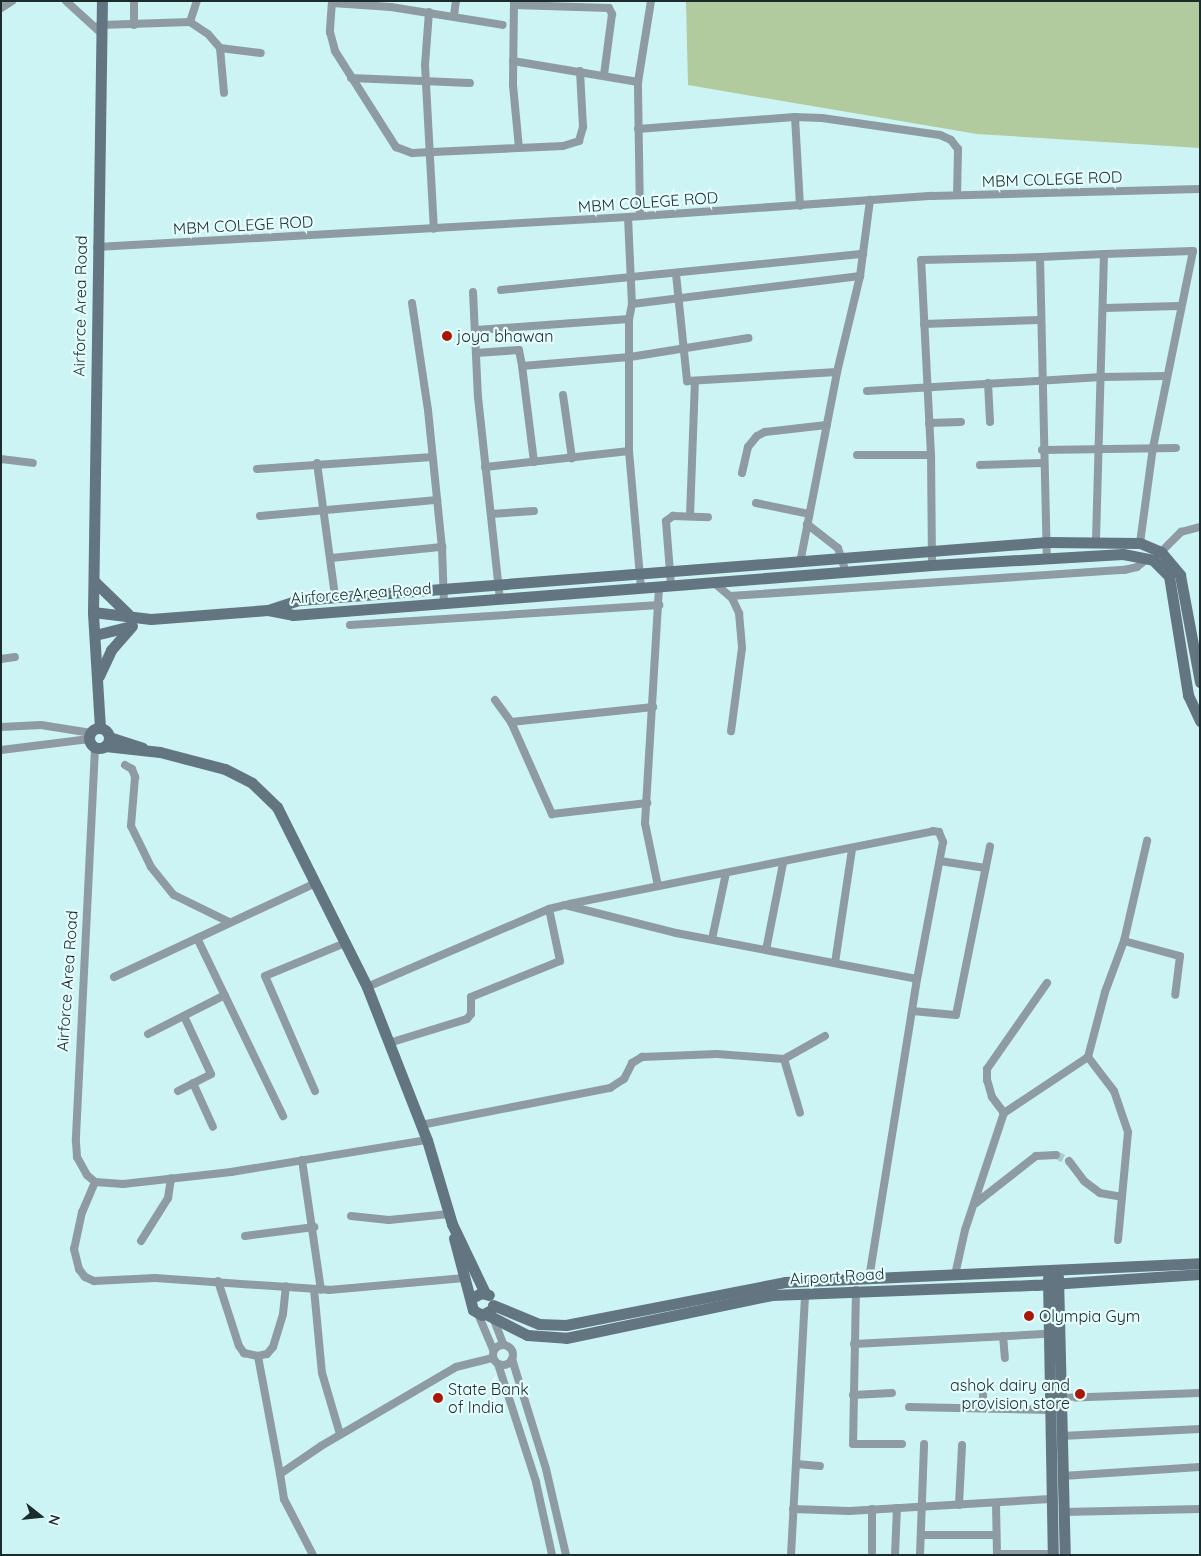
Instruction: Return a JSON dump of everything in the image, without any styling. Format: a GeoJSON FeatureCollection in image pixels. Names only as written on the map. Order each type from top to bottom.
{"type":"FeatureCollection","features":[{"type":"Feature","properties":{"kind":"street"},"geometry":{"type":"LineString","coordinates":[[1,8],[12,1]]}},
{"type":"Feature","properties":{"kind":"street"},"geometry":{"type":"LineString","coordinates":[[66,1],[100,29],[190,22],[208,34],[220,48],[224,93]]}},
{"type":"Feature","properties":{"kind":"street","name":"Airforce Area Road"},"geometry":{"type":"LineString","coordinates":[[96,1182],[81,1166],[76,1142],[98,738],[94,581],[100,29],[102,1]]}},
{"type":"Feature","properties":{"kind":"street"},"geometry":{"type":"LineString","coordinates":[[134,1],[134,25]]}},
{"type":"Feature","properties":{"kind":"street"},"geometry":{"type":"LineString","coordinates":[[190,22],[197,1]]}},
{"type":"Feature","properties":{"kind":"street"},"geometry":{"type":"LineString","coordinates":[[454,15],[456,1]]}},
{"type":"Feature","properties":{"kind":"street"},"geometry":{"type":"LineString","coordinates":[[640,216],[638,82],[651,1]]}},
{"type":"Feature","properties":{"kind":"street"},"geometry":{"type":"LineString","coordinates":[[502,25],[391,4],[332,2],[331,42],[351,78],[396,147],[412,153],[563,146],[579,141],[583,127],[580,71]]}},
{"type":"Feature","properties":{"kind":"street"},"geometry":{"type":"LineString","coordinates":[[519,148],[513,61],[514,3],[609,8],[612,14],[604,75]]}},
{"type":"Feature","properties":{"kind":"street"},"geometry":{"type":"LineString","coordinates":[[430,12],[426,79],[434,229]]}},
{"type":"Feature","properties":{"kind":"street"},"geometry":{"type":"LineString","coordinates":[[220,48],[261,53]]}},
{"type":"Feature","properties":{"kind":"street"},"geometry":{"type":"LineString","coordinates":[[513,61],[638,82]]}},
{"type":"Feature","properties":{"kind":"street"},"geometry":{"type":"LineString","coordinates":[[351,78],[426,79],[470,83]]}},
{"type":"Feature","properties":{"kind":"street"},"geometry":{"type":"LineString","coordinates":[[638,130],[795,117],[893,127],[951,140],[958,149],[957,195]]}},
{"type":"Feature","properties":{"kind":"street"},"geometry":{"type":"LineString","coordinates":[[795,117],[800,206]]}},
{"type":"Feature","properties":{"kind":"street","name":"MBM COLEGE ROD"},"geometry":{"type":"LineString","coordinates":[[97,247],[434,229],[957,195],[1200,189]]}},
{"type":"Feature","properties":{"kind":"street"},"geometry":{"type":"LineString","coordinates":[[800,563],[837,372],[860,276],[870,200]]}},
{"type":"Feature","properties":{"kind":"street"},"geometry":{"type":"LineString","coordinates":[[628,217],[632,279],[632,304],[629,319],[629,451],[638,575],[641,588]]}},
{"type":"Feature","properties":{"kind":"street"},"geometry":{"type":"LineString","coordinates":[[932,565],[931,455],[921,260],[1196,251],[1180,306],[1166,376],[1153,447],[1140,543]]}},
{"type":"Feature","properties":{"kind":"street"},"geometry":{"type":"LineString","coordinates":[[501,290],[632,279],[863,254]]}},
{"type":"Feature","properties":{"kind":"street"},"geometry":{"type":"LineString","coordinates":[[1096,540],[1104,308],[1104,254]]}},
{"type":"Feature","properties":{"kind":"street"},"geometry":{"type":"LineString","coordinates":[[1040,257],[1042,450],[1047,557]]}},
{"type":"Feature","properties":{"kind":"street"},"geometry":{"type":"LineString","coordinates":[[676,274],[682,348],[687,381],[837,372]]}},
{"type":"Feature","properties":{"kind":"street"},"geometry":{"type":"LineString","coordinates":[[632,304],[860,276]]}},
{"type":"Feature","properties":{"kind":"street"},"geometry":{"type":"LineString","coordinates":[[473,292],[485,467],[498,584],[497,613]]}},
{"type":"Feature","properties":{"kind":"street"},"geometry":{"type":"LineString","coordinates":[[412,303],[437,500],[442,547],[444,603]]}},
{"type":"Feature","properties":{"kind":"street"},"geometry":{"type":"LineString","coordinates":[[1104,308],[1180,306]]}},
{"type":"Feature","properties":{"kind":"street"},"geometry":{"type":"LineString","coordinates":[[476,330],[629,319]]}},
{"type":"Feature","properties":{"kind":"street"},"geometry":{"type":"LineString","coordinates":[[924,324],[1040,320]]}},
{"type":"Feature","properties":{"kind":"street"},"geometry":{"type":"LineString","coordinates":[[522,366],[630,357],[748,338]]}},
{"type":"Feature","properties":{"kind":"street"},"geometry":{"type":"LineString","coordinates":[[476,352],[519,350],[534,462]]}},
{"type":"Feature","properties":{"kind":"street"},"geometry":{"type":"LineString","coordinates":[[867,391],[1102,377],[1166,376]]}},
{"type":"Feature","properties":{"kind":"street"},"geometry":{"type":"LineString","coordinates":[[690,516],[695,381]]}},
{"type":"Feature","properties":{"kind":"street"},"geometry":{"type":"LineString","coordinates":[[988,383],[990,422]]}},
{"type":"Feature","properties":{"kind":"street"},"geometry":{"type":"LineString","coordinates":[[563,395],[572,458]]}},
{"type":"Feature","properties":{"kind":"street"},"geometry":{"type":"LineString","coordinates":[[929,423],[961,422]]}},
{"type":"Feature","properties":{"kind":"street"},"geometry":{"type":"LineString","coordinates":[[742,473],[748,447],[758,436],[765,432],[827,425]]}},
{"type":"Feature","properties":{"kind":"street"},"geometry":{"type":"LineString","coordinates":[[1042,450],[1100,447],[1176,448]]}},
{"type":"Feature","properties":{"kind":"street"},"geometry":{"type":"LineString","coordinates":[[485,467],[629,451]]}},
{"type":"Feature","properties":{"kind":"street"},"geometry":{"type":"LineString","coordinates":[[857,455],[931,455]]}},
{"type":"Feature","properties":{"kind":"street"},"geometry":{"type":"LineString","coordinates":[[257,469],[317,463],[432,457]]}},
{"type":"Feature","properties":{"kind":"street"},"geometry":{"type":"LineString","coordinates":[[1,459],[33,463]]}},
{"type":"Feature","properties":{"kind":"street"},"geometry":{"type":"LineString","coordinates":[[317,463],[335,597]]}},
{"type":"Feature","properties":{"kind":"street"},"geometry":{"type":"LineString","coordinates":[[980,465],[1043,463]]}},
{"type":"Feature","properties":{"kind":"street"},"geometry":{"type":"LineString","coordinates":[[260,516],[437,500]]}},
{"type":"Feature","properties":{"kind":"street"},"geometry":{"type":"LineString","coordinates":[[756,503],[809,514]]}},
{"type":"Feature","properties":{"kind":"street"},"geometry":{"type":"LineString","coordinates":[[491,514],[534,511]]}},
{"type":"Feature","properties":{"kind":"street"},"geometry":{"type":"LineString","coordinates":[[658,886],[645,823],[658,604],[670,572],[666,521],[673,516],[708,517]]}},
{"type":"Feature","properties":{"kind":"street"},"geometry":{"type":"LineString","coordinates":[[807,524],[834,543],[843,560],[846,572]]}},
{"type":"Feature","properties":{"kind":"street"},"geometry":{"type":"LineString","coordinates":[[730,596],[1124,570],[1137,567],[1150,560],[1181,532],[1200,527]]}},
{"type":"Feature","properties":{"kind":"street"},"geometry":{"type":"LineString","coordinates":[[268,610],[298,600],[498,584],[843,560],[1047,542],[1096,540],[1140,543],[1161,552],[1180,575],[1198,657],[1200,682]]}},
{"type":"Feature","properties":{"kind":"street"},"geometry":{"type":"LineString","coordinates":[[331,558],[442,547]]}},
{"type":"Feature","properties":{"kind":"street","name":"Airforce Area Road"},"geometry":{"type":"LineString","coordinates":[[95,635],[131,621],[268,610],[293,615],[1106,553],[1150,560]]}},
{"type":"Feature","properties":{"kind":"street"},"geometry":{"type":"LineString","coordinates":[[1012,559],[1013,576]]}},
{"type":"Feature","properties":{"kind":"street"},"geometry":{"type":"LineString","coordinates":[[1150,560],[1163,567],[1173,584],[1188,695],[1200,721]]}},
{"type":"Feature","properties":{"kind":"street"},"geometry":{"type":"LineString","coordinates":[[94,581],[131,621],[111,650],[97,679]]}},
{"type":"Feature","properties":{"kind":"street"},"geometry":{"type":"LineString","coordinates":[[713,582],[730,596],[739,613],[742,648],[731,731]]}},
{"type":"Feature","properties":{"kind":"street"},"geometry":{"type":"LineString","coordinates":[[350,625],[497,613],[658,604]]}},
{"type":"Feature","properties":{"kind":"street","name":"Airforce Area Road"},"geometry":{"type":"LineString","coordinates":[[94,612],[131,621]]}},
{"type":"Feature","properties":{"kind":"street"},"geometry":{"type":"LineString","coordinates":[[1,659],[15,657]]}},
{"type":"Feature","properties":{"kind":"street"},"geometry":{"type":"LineString","coordinates":[[1182,657],[1198,657]]}},
{"type":"Feature","properties":{"kind":"street"},"geometry":{"type":"LineString","coordinates":[[495,700],[511,722],[552,814],[647,804]]}},
{"type":"Feature","properties":{"kind":"street"},"geometry":{"type":"LineString","coordinates":[[511,722],[653,707]]}},
{"type":"Feature","properties":{"kind":"street"},"geometry":{"type":"LineString","coordinates":[[1,727],[41,725],[225,769],[267,794],[296,840],[367,987],[427,1140],[450,1219],[456,1251],[472,1298],[473,1310],[488,1313]]}},
{"type":"Feature","properties":{"kind":"street"},"geometry":{"type":"LineString","coordinates":[[1,750],[98,738]]}},
{"type":"Feature","properties":{"kind":"street"},"geometry":{"type":"LineString","coordinates":[[125,765],[132,769],[135,777],[131,826],[151,867],[174,895],[229,922]]}},
{"type":"Feature","properties":{"kind":"street"},"geometry":{"type":"LineString","coordinates":[[367,987],[549,909],[658,886],[852,850],[933,831],[942,836],[940,861],[912,1011],[869,1279]]}},
{"type":"Feature","properties":{"kind":"street"},"geometry":{"type":"LineString","coordinates":[[955,1275],[965,1230],[976,1203],[1004,1113],[1088,1056],[1105,992],[1124,941],[1147,841]]}},
{"type":"Feature","properties":{"kind":"street"},"geometry":{"type":"LineString","coordinates":[[912,1011],[956,1015],[990,846]]}},
{"type":"Feature","properties":{"kind":"street"},"geometry":{"type":"LineString","coordinates":[[835,963],[852,850]]}},
{"type":"Feature","properties":{"kind":"street"},"geometry":{"type":"LineString","coordinates":[[940,861],[985,868]]}},
{"type":"Feature","properties":{"kind":"street"},"geometry":{"type":"LineString","coordinates":[[766,950],[783,863]]}},
{"type":"Feature","properties":{"kind":"street"},"geometry":{"type":"LineString","coordinates":[[712,940],[726,873]]}},
{"type":"Feature","properties":{"kind":"street"},"geometry":{"type":"LineString","coordinates":[[114,978],[229,922],[316,883]]}},
{"type":"Feature","properties":{"kind":"street"},"geometry":{"type":"LineString","coordinates":[[565,905],[712,940],[918,979]]}},
{"type":"Feature","properties":{"kind":"street"},"geometry":{"type":"LineString","coordinates":[[389,1043],[467,1019],[471,1014],[471,996],[560,961],[549,909]]}},
{"type":"Feature","properties":{"kind":"street"},"geometry":{"type":"LineString","coordinates":[[197,938],[284,1116]]}},
{"type":"Feature","properties":{"kind":"street"},"geometry":{"type":"LineString","coordinates":[[1124,941],[1180,956],[1175,995]]}},
{"type":"Feature","properties":{"kind":"street"},"geometry":{"type":"LineString","coordinates":[[316,1091],[265,976],[345,943]]}},
{"type":"Feature","properties":{"kind":"street"},"geometry":{"type":"LineString","coordinates":[[1004,1113],[992,1097],[986,1080],[987,1069],[1047,983]]}},
{"type":"Feature","properties":{"kind":"street"},"geometry":{"type":"LineString","coordinates":[[148,1034],[225,995]]}},
{"type":"Feature","properties":{"kind":"street"},"geometry":{"type":"LineString","coordinates":[[178,1091],[211,1074],[184,1016]]}},
{"type":"Feature","properties":{"kind":"street"},"geometry":{"type":"LineString","coordinates":[[421,1124],[610,1088],[624,1079],[632,1063],[642,1057],[717,1054],[784,1059],[825,1036]]}},
{"type":"Feature","properties":{"kind":"street"},"geometry":{"type":"LineString","coordinates":[[1088,1056],[1114,1091],[1128,1132],[1118,1240]]}},
{"type":"Feature","properties":{"kind":"street"},"geometry":{"type":"LineString","coordinates":[[784,1059],[800,1113]]}},
{"type":"Feature","properties":{"kind":"street"},"geometry":{"type":"LineString","coordinates":[[193,1083],[214,1127]]}},
{"type":"Feature","properties":{"kind":"street"},"geometry":{"type":"LineString","coordinates":[[427,1140],[171,1178],[123,1184],[96,1182],[82,1212],[74,1249],[79,1269],[85,1277],[94,1281],[155,1278],[286,1286],[317,1290],[464,1278]]}},
{"type":"Feature","properties":{"kind":"street"},"geometry":{"type":"LineString","coordinates":[[976,1203],[1036,1156],[1056,1155]]}},
{"type":"Feature","properties":{"kind":"street"},"geometry":{"type":"LineString","coordinates":[[302,1160],[314,1227],[322,1373],[340,1434]]}},
{"type":"Feature","properties":{"kind":"street"},"geometry":{"type":"LineString","coordinates":[[1069,1161],[1084,1181],[1100,1193],[1122,1197]]}},
{"type":"Feature","properties":{"kind":"street"},"geometry":{"type":"LineString","coordinates":[[142,1241],[168,1198],[171,1178]]}},
{"type":"Feature","properties":{"kind":"street"},"geometry":{"type":"LineString","coordinates":[[351,1216],[389,1220],[450,1219]]}},
{"type":"Feature","properties":{"kind":"street"},"geometry":{"type":"LineString","coordinates":[[450,1219],[485,1293],[495,1358],[536,1482],[552,1555]]}},
{"type":"Feature","properties":{"kind":"street"},"geometry":{"type":"LineString","coordinates":[[244,1236],[314,1227]]}},
{"type":"Feature","properties":{"kind":"street","name":"Airport Road"},"geometry":{"type":"LineString","coordinates":[[488,1313],[539,1324],[566,1325],[786,1282],[1200,1263]]}},
{"type":"Feature","properties":{"kind":"street"},"geometry":{"type":"LineString","coordinates":[[1053,1271],[1061,1398],[1064,1512],[1057,1554]]}},
{"type":"Feature","properties":{"kind":"street","name":"Airport Road"},"geometry":{"type":"LineString","coordinates":[[488,1313],[526,1335],[566,1338],[772,1295],[856,1290],[1053,1284],[1200,1274]]}},
{"type":"Feature","properties":{"kind":"street"},"geometry":{"type":"LineString","coordinates":[[218,1281],[238,1346],[244,1352],[258,1356],[267,1354],[273,1347],[283,1314],[286,1286]]}},
{"type":"Feature","properties":{"kind":"street"},"geometry":{"type":"LineString","coordinates":[[1053,1284],[1048,1334],[1051,1499],[1057,1554]]}},
{"type":"Feature","properties":{"kind":"street"},"geometry":{"type":"LineString","coordinates":[[856,1290],[853,1444],[902,1444]]}},
{"type":"Feature","properties":{"kind":"street"},"geometry":{"type":"LineString","coordinates":[[472,1298],[478,1294],[485,1293]]}},
{"type":"Feature","properties":{"kind":"street"},"geometry":{"type":"LineString","coordinates":[[791,1555],[805,1293]]}},
{"type":"Feature","properties":{"kind":"street"},"geometry":{"type":"LineString","coordinates":[[488,1313],[504,1344],[510,1348],[512,1360],[546,1469],[566,1555]]}},
{"type":"Feature","properties":{"kind":"street"},"geometry":{"type":"LineString","coordinates":[[854,1344],[1048,1334]]}},
{"type":"Feature","properties":{"kind":"street"},"geometry":{"type":"LineString","coordinates":[[1003,1336],[1005,1358]]}},
{"type":"Feature","properties":{"kind":"street"},"geometry":{"type":"LineString","coordinates":[[495,1358],[504,1344]]}},
{"type":"Feature","properties":{"kind":"street"},"geometry":{"type":"LineString","coordinates":[[258,1356],[284,1499],[313,1555]]}},
{"type":"Feature","properties":{"kind":"street"},"geometry":{"type":"LineString","coordinates":[[280,1474],[340,1434],[456,1367],[495,1358],[506,1364],[512,1360]]}},
{"type":"Feature","properties":{"kind":"street"},"geometry":{"type":"LineString","coordinates":[[854,1395],[892,1393]]}},
{"type":"Feature","properties":{"kind":"street"},"geometry":{"type":"LineString","coordinates":[[982,1408],[983,1393]]}},
{"type":"Feature","properties":{"kind":"street"},"geometry":{"type":"LineString","coordinates":[[1061,1398],[1200,1393]]}},
{"type":"Feature","properties":{"kind":"street"},"geometry":{"type":"LineString","coordinates":[[909,1407],[1050,1410]]}},
{"type":"Feature","properties":{"kind":"street"},"geometry":{"type":"LineString","coordinates":[[1062,1436],[1200,1429]]}},
{"type":"Feature","properties":{"kind":"street"},"geometry":{"type":"LineString","coordinates":[[920,1555],[924,1444]]}},
{"type":"Feature","properties":{"kind":"street"},"geometry":{"type":"LineString","coordinates":[[959,1505],[962,1445]]}},
{"type":"Feature","properties":{"kind":"street"},"geometry":{"type":"LineString","coordinates":[[796,1464],[820,1466]]}},
{"type":"Feature","properties":{"kind":"street"},"geometry":{"type":"LineString","coordinates":[[1063,1476],[1200,1467]]}},
{"type":"Feature","properties":{"kind":"street"},"geometry":{"type":"LineString","coordinates":[[793,1509],[872,1509],[1051,1499]]}},
{"type":"Feature","properties":{"kind":"street"},"geometry":{"type":"LineString","coordinates":[[996,1503],[997,1554],[1057,1554]]}},
{"type":"Feature","properties":{"kind":"street"},"geometry":{"type":"LineString","coordinates":[[895,1555],[897,1508]]}},
{"type":"Feature","properties":{"kind":"street"},"geometry":{"type":"LineString","coordinates":[[1064,1512],[1200,1508]]}},
{"type":"Feature","properties":{"kind":"street"},"geometry":{"type":"LineString","coordinates":[[872,1509],[872,1552]]}},
{"type":"Feature","properties":{"kind":"street"},"geometry":{"type":"LineString","coordinates":[[921,1535],[996,1534]]}},
{"type":"Feature","properties":{"kind":"green space"},"geometry":{"type":"Polygon","coordinates":[[[686,1],[1200,1],[1200,148],[977,134],[688,85],[686,1]]]}},
{"type":"Feature","properties":{"kind":"tunnel"},"geometry":{"type":"LineString","coordinates":[[1056,1155],[1069,1161]]}},
{"type":"Feature","properties":{"kind":"place","name":"joya bhawan"},"geometry":{"type":"Point","coordinates":[447,336]}},
{"type":"Feature","properties":{"kind":"place","name":"Olympia Gym"},"geometry":{"type":"Point","coordinates":[1029,1316]}},
{"type":"Feature","properties":{"kind":"place","name":"ashok dairy and provision store"},"geometry":{"type":"Point","coordinates":[1080,1394]}},
{"type":"Feature","properties":{"kind":"place","name":"State Bank of India"},"geometry":{"type":"Point","coordinates":[438,1398]}}]}
